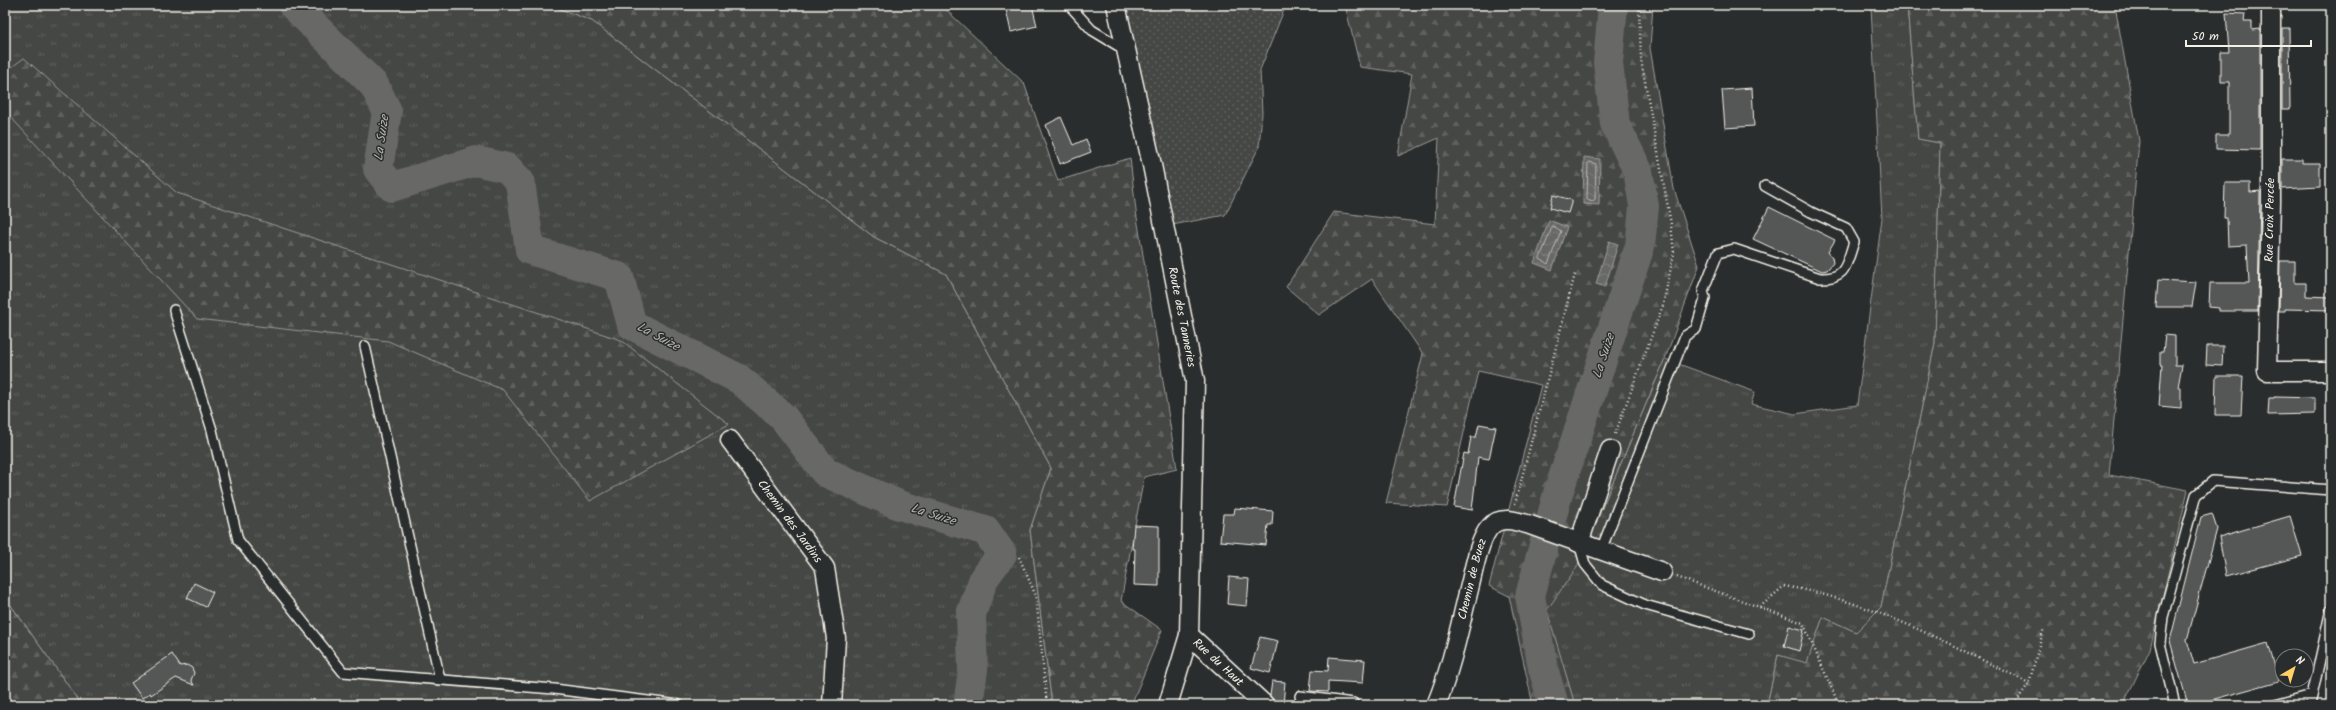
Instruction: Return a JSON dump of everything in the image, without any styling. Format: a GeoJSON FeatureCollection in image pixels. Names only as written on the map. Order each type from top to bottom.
{"type":"FeatureCollection","features":[{"type":"Feature","properties":{"kind":"street","name":"Route des Tanneries"},"geometry":{"type":"LineString","coordinates":[[1116,5],[1152,165],[1195,381],[1189,635],[1168,705]]}},
{"type":"Feature","properties":{"kind":"street","name":"Rue Croix Percée"},"geometry":{"type":"LineString","coordinates":[[2271,5],[2271,201],[2267,371],[2331,371]]}},
{"type":"Feature","properties":{"kind":"street","name":"Chemin des Jardins"},"geometry":{"type":"LineString","coordinates":[[730,440],[825,568],[836,638],[832,705]]}},
{"type":"Feature","properties":{"kind":"street"},"geometry":{"type":"LineString","coordinates":[[1579,543],[1610,450]]}},
{"type":"Feature","properties":{"kind":"street","name":"Chemin de Buez"},"geometry":{"type":"LineString","coordinates":[[1436,705],[1447,677],[1478,553],[1489,527],[1503,520],[1511,520]]}},
{"type":"Feature","properties":{"kind":"street"},"geometry":{"type":"LineString","coordinates":[[1511,520],[1530,525],[1662,572]]}},
{"type":"Feature","properties":{"kind":"street","name":"Rue du Haut"},"geometry":{"type":"LineString","coordinates":[[1189,635],[1265,705]]}},
{"type":"Feature","properties":{"kind":"lane"},"geometry":{"type":"LineString","coordinates":[[1069,5],[1092,30],[1127,50]]}},
{"type":"Feature","properties":{"kind":"lane"},"geometry":{"type":"LineString","coordinates":[[1601,550],[1684,336],[1696,329],[1705,298],[1703,291],[1718,253],[1734,248],[1820,278],[1833,278],[1843,271],[1854,242],[1846,228],[1811,212],[1765,186]]}},
{"type":"Feature","properties":{"kind":"lane"},"geometry":{"type":"LineString","coordinates":[[174,310],[212,430],[238,540],[344,672],[554,689],[679,705]]}},
{"type":"Feature","properties":{"kind":"lane"},"geometry":{"type":"LineString","coordinates":[[365,346],[440,679]]}},
{"type":"Feature","properties":{"kind":"lane"},"geometry":{"type":"LineString","coordinates":[[2175,705],[2160,643],[2163,617],[2196,495],[2212,481],[2331,490]]}},
{"type":"Feature","properties":{"kind":"lane"},"geometry":{"type":"LineString","coordinates":[[1579,543],[1585,564],[1602,585],[1645,605],[1749,634]]}},
{"type":"Feature","properties":{"kind":"lane"},"geometry":{"type":"LineString","coordinates":[[2310,705],[2331,609]]}},
{"type":"Feature","properties":{"kind":"lane"},"geometry":{"type":"LineString","coordinates":[[2275,705],[2312,695]]}},
{"type":"Feature","properties":{"kind":"lane"},"geometry":{"type":"LineString","coordinates":[[1300,696],[1353,703],[1353,705]]}},
{"type":"Feature","properties":{"kind":"path"},"geometry":{"type":"LineString","coordinates":[[1610,450],[1663,305],[1674,253],[1671,224],[1640,60],[1639,5]]}},
{"type":"Feature","properties":{"kind":"path"},"geometry":{"type":"LineString","coordinates":[[1511,520],[1575,274]]}},
{"type":"Feature","properties":{"kind":"path"},"geometry":{"type":"LineString","coordinates":[[1019,558],[1036,596],[1047,705]]}},
{"type":"Feature","properties":{"kind":"path"},"geometry":{"type":"LineString","coordinates":[[1662,572],[1803,623],[1839,705]]}},
{"type":"Feature","properties":{"kind":"path"},"geometry":{"type":"LineString","coordinates":[[1760,607],[1784,586],[1820,592],[1919,630],[2029,683]]}},
{"type":"Feature","properties":{"kind":"path"},"geometry":{"type":"LineString","coordinates":[[2014,705],[2029,683],[2044,628]]}},
{"type":"Feature","properties":{"kind":"green space"},"geometry":{"type":"Polygon","coordinates":[[[5,5],[550,5],[592,21],[874,237],[946,274],[1051,468],[1030,530],[1052,705],[82,705],[5,597],[5,5]]]}},
{"type":"Feature","properties":{"kind":"green space"},"geometry":{"type":"Polygon","coordinates":[[[550,5],[941,5],[1024,83],[1058,181],[1130,158],[1136,211],[1177,469],[1144,477],[1121,601],[1162,630],[1131,705],[1052,705],[1030,530],[1051,468],[946,274],[874,237],[592,21],[550,5]]]}},
{"type":"Feature","properties":{"kind":"green space"},"geometry":{"type":"Polygon","coordinates":[[[1126,5],[1286,5],[1260,70],[1262,113],[1259,147],[1225,215],[1172,225],[1156,142],[1126,5]]]}},
{"type":"Feature","properties":{"kind":"green space"},"geometry":{"type":"Polygon","coordinates":[[[1345,5],[1653,5],[1650,48],[1674,189],[1699,266],[1665,359],[1577,567],[1547,610],[1575,705],[1533,705],[1509,596],[1489,586],[1541,385],[1478,371],[1447,507],[1386,503],[1423,354],[1372,279],[1319,315],[1286,287],[1334,212],[1435,224],[1439,138],[1398,156],[1412,74],[1360,67],[1345,5]]]}},
{"type":"Feature","properties":{"kind":"green space"},"geometry":{"type":"Polygon","coordinates":[[[1856,5],[1907,5],[1918,139],[1940,143],[1935,343],[1881,607],[1856,632],[1823,617],[1807,664],[1778,655],[1767,705],[1575,705],[1546,610],[1577,567],[1665,359],[1755,392],[1751,404],[1795,414],[1857,405],[1882,218],[1871,7],[1856,5]]]}},
{"type":"Feature","properties":{"kind":"green space"},"geometry":{"type":"Polygon","coordinates":[[[1907,5],[2115,5],[2139,141],[2109,475],[2188,490],[2150,649],[2123,705],[1767,705],[1778,655],[1807,663],[1823,617],[1856,632],[1881,607],[1935,343],[1940,143],[1918,139],[1907,5]]]}},
{"type":"Feature","properties":{"kind":"green space"},"geometry":{"type":"Polygon","coordinates":[[[24,58],[177,193],[621,340],[729,424],[590,501],[503,390],[388,341],[197,319],[5,111],[5,72],[24,58]]]}},
{"type":"Feature","properties":{"kind":"green space"},"geometry":{"type":"Polygon","coordinates":[[[5,597],[82,705],[5,705],[5,597]]]}},
{"type":"Feature","properties":{"kind":"water"},"geometry":{"type":"Polygon","coordinates":[[[1584,157],[1600,159],[1599,205],[1583,204],[1584,157]]]}},
{"type":"Feature","properties":{"kind":"water"},"geometry":{"type":"Polygon","coordinates":[[[1549,220],[1567,227],[1552,270],[1534,263],[1549,220]]]}},
{"type":"Feature","properties":{"kind":"water"},"geometry":{"type":"Polygon","coordinates":[[[1609,241],[1618,244],[1605,287],[1596,284],[1609,241]]]}},
{"type":"Feature","properties":{"kind":"building"},"geometry":{"type":"Polygon","coordinates":[[[1005,5],[1032,5],[1037,26],[1011,32],[1005,5]]]}},
{"type":"Feature","properties":{"kind":"building"},"geometry":{"type":"Polygon","coordinates":[[[2226,13],[2245,14],[2244,22],[2252,22],[2252,30],[2260,29],[2260,150],[2216,149],[2216,135],[2229,135],[2229,82],[2221,82],[2221,52],[2229,52],[2226,13]]]}},
{"type":"Feature","properties":{"kind":"building"},"geometry":{"type":"Polygon","coordinates":[[[2282,28],[2289,28],[2290,109],[2282,109],[2282,28]]]}},
{"type":"Feature","properties":{"kind":"building"},"geometry":{"type":"Polygon","coordinates":[[[1752,88],[1754,126],[1725,128],[1722,90],[1752,88]]]}},
{"type":"Feature","properties":{"kind":"building"},"geometry":{"type":"Polygon","coordinates":[[[1061,117],[1073,145],[1086,139],[1091,152],[1060,164],[1046,125],[1061,117]]]}},
{"type":"Feature","properties":{"kind":"building"},"geometry":{"type":"Polygon","coordinates":[[[2282,159],[2302,159],[2302,163],[2320,163],[2320,187],[2282,189],[2282,159]]]}},
{"type":"Feature","properties":{"kind":"building"},"geometry":{"type":"Polygon","coordinates":[[[2225,183],[2250,183],[2250,192],[2260,191],[2258,311],[2219,311],[2219,308],[2209,307],[2210,283],[2249,283],[2247,245],[2228,246],[2227,218],[2224,218],[2225,183]]]}},
{"type":"Feature","properties":{"kind":"building"},"geometry":{"type":"Polygon","coordinates":[[[1553,195],[1572,200],[1568,213],[1550,208],[1553,195]]]}},
{"type":"Feature","properties":{"kind":"building"},"geometry":{"type":"Polygon","coordinates":[[[1769,207],[1835,240],[1828,252],[1832,257],[1833,263],[1827,270],[1822,271],[1753,239],[1769,207]]]}},
{"type":"Feature","properties":{"kind":"building"},"geometry":{"type":"Polygon","coordinates":[[[2280,261],[2295,261],[2295,283],[2306,283],[2306,296],[2331,297],[2331,310],[2285,309],[2285,311],[2279,311],[2280,261]]]}},
{"type":"Feature","properties":{"kind":"building"},"geometry":{"type":"Polygon","coordinates":[[[2158,280],[2196,282],[2192,307],[2156,307],[2158,280]]]}},
{"type":"Feature","properties":{"kind":"building"},"geometry":{"type":"Polygon","coordinates":[[[2165,335],[2175,336],[2175,365],[2182,365],[2178,387],[2181,387],[2181,408],[2159,406],[2162,365],[2160,365],[2160,352],[2163,352],[2165,335]]]}},
{"type":"Feature","properties":{"kind":"building"},"geometry":{"type":"Polygon","coordinates":[[[2207,346],[2223,346],[2222,366],[2206,365],[2207,346]]]}},
{"type":"Feature","properties":{"kind":"building"},"geometry":{"type":"Polygon","coordinates":[[[2216,376],[2243,376],[2241,415],[2215,415],[2216,376]]]}},
{"type":"Feature","properties":{"kind":"building"},"geometry":{"type":"Polygon","coordinates":[[[2269,398],[2315,398],[2315,414],[2268,415],[2269,398]]]}},
{"type":"Feature","properties":{"kind":"building"},"geometry":{"type":"Polygon","coordinates":[[[1479,424],[1496,427],[1489,459],[1478,457],[1472,510],[1454,507],[1464,453],[1468,454],[1471,437],[1476,437],[1479,424]]]}},
{"type":"Feature","properties":{"kind":"building"},"geometry":{"type":"Polygon","coordinates":[[[1235,508],[1273,511],[1272,525],[1268,525],[1266,545],[1220,541],[1223,514],[1234,514],[1235,508]]]}},
{"type":"Feature","properties":{"kind":"building"},"geometry":{"type":"Polygon","coordinates":[[[2212,514],[2217,529],[2187,640],[2194,664],[2268,643],[2274,664],[2274,682],[2204,702],[2205,705],[2188,705],[2170,641],[2201,517],[2212,514]]]}},
{"type":"Feature","properties":{"kind":"building"},"geometry":{"type":"Polygon","coordinates":[[[2290,516],[2302,556],[2226,576],[2219,537],[2290,516]]]}},
{"type":"Feature","properties":{"kind":"building"},"geometry":{"type":"Polygon","coordinates":[[[1134,525],[1159,526],[1159,586],[1134,585],[1135,549],[1132,549],[1134,525]]]}},
{"type":"Feature","properties":{"kind":"building"},"geometry":{"type":"Polygon","coordinates":[[[1229,577],[1249,579],[1247,606],[1227,604],[1229,577]]]}},
{"type":"Feature","properties":{"kind":"building"},"geometry":{"type":"Polygon","coordinates":[[[194,583],[213,592],[206,607],[187,598],[194,583]]]}},
{"type":"Feature","properties":{"kind":"building"},"geometry":{"type":"Polygon","coordinates":[[[1789,626],[1804,630],[1799,651],[1784,646],[1789,626]]]}},
{"type":"Feature","properties":{"kind":"building"},"geometry":{"type":"Polygon","coordinates":[[[1260,637],[1278,641],[1270,673],[1251,668],[1260,637]]]}},
{"type":"Feature","properties":{"kind":"building"},"geometry":{"type":"Polygon","coordinates":[[[172,654],[180,666],[187,665],[192,668],[194,673],[191,680],[194,685],[176,678],[151,695],[150,693],[142,698],[131,683],[172,654]]]}},
{"type":"Feature","properties":{"kind":"building"},"geometry":{"type":"Polygon","coordinates":[[[1329,657],[1365,660],[1363,683],[1328,681],[1328,692],[1310,691],[1312,670],[1328,671],[1329,657]]]}},
{"type":"Feature","properties":{"kind":"building"},"geometry":{"type":"Polygon","coordinates":[[[1272,681],[1285,682],[1283,705],[1275,703],[1270,696],[1272,681]]]}},
{"type":"Feature","properties":{"kind":"waterway","name":"La Suize"},"geometry":{"type":"LineString","coordinates":[[293,5],[374,85],[387,111],[378,169],[392,187],[476,161],[507,168],[520,182],[530,250],[619,277],[632,325],[739,379],[783,417],[825,472],[899,505],[986,531],[1002,554],[984,578],[971,614],[973,670],[968,705]]}},
{"type":"Feature","properties":{"kind":"waterway","name":"La Suize"},"geometry":{"type":"LineString","coordinates":[[1554,705],[1543,668],[1530,596],[1559,490],[1640,246],[1644,206],[1638,171],[1615,124],[1608,63],[1613,5]]}}]}
